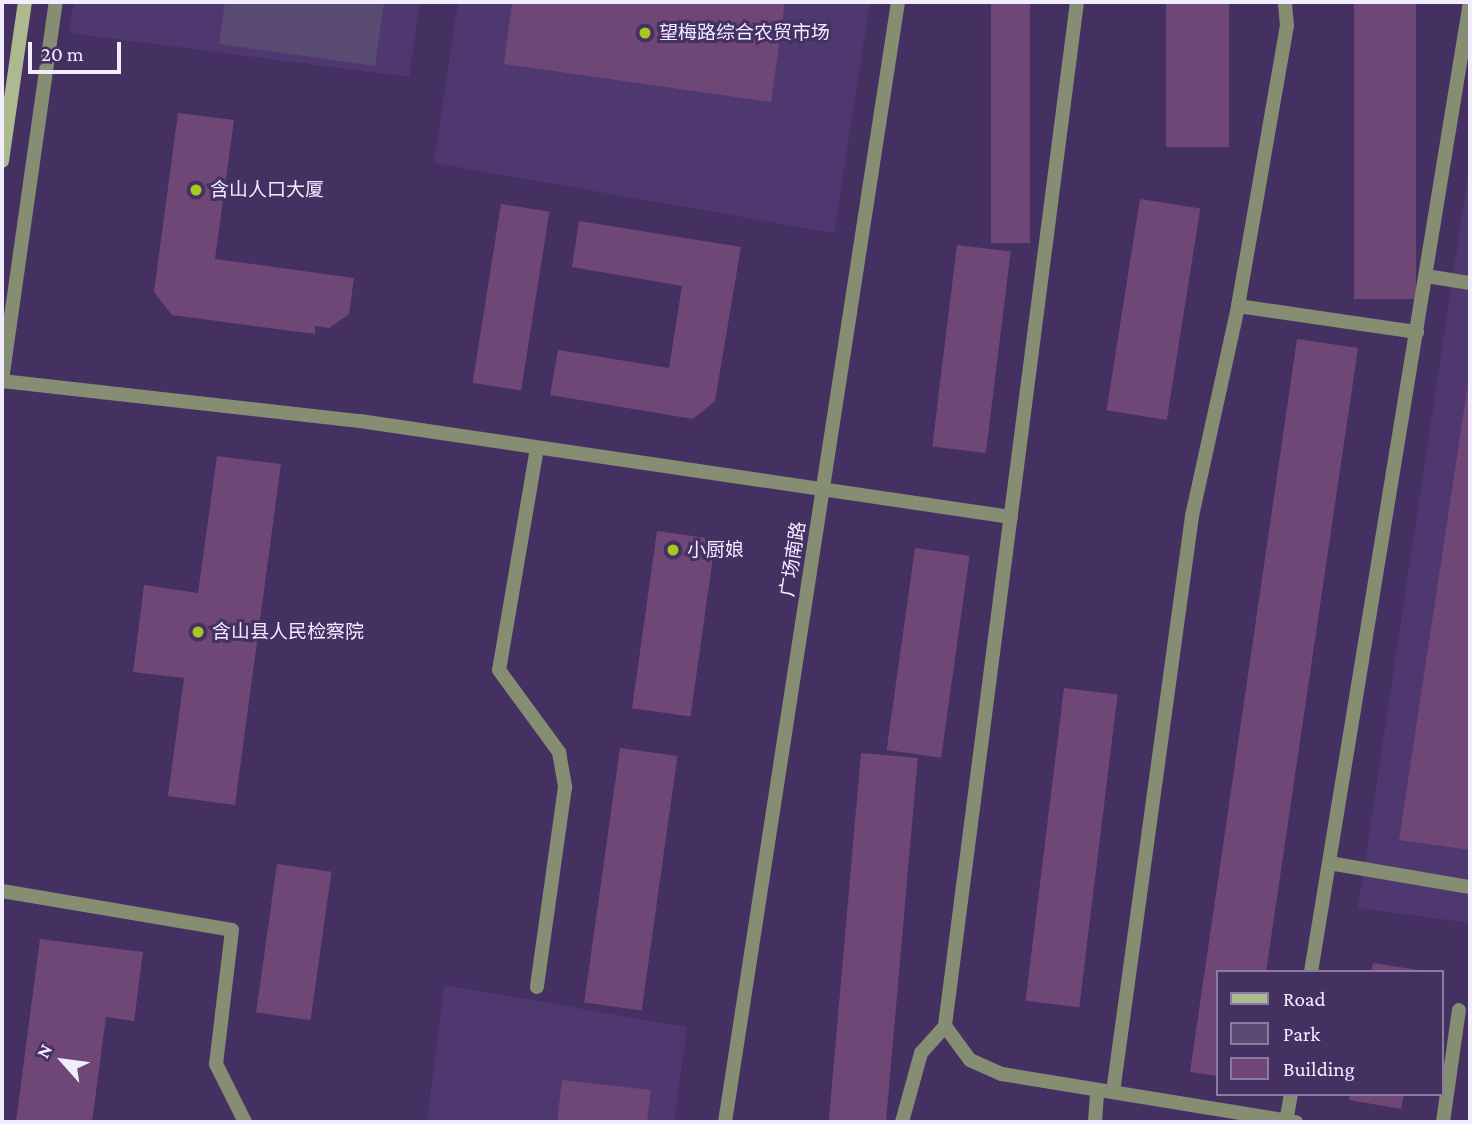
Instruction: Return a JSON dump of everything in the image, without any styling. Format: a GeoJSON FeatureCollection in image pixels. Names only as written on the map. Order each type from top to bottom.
{"type":"FeatureCollection","features":[{"type":"Feature","properties":{"kind":"main road"},"geometry":{"type":"LineString","coordinates":[[2,161],[25,2]]}},
{"type":"Feature","properties":{"kind":"street"},"geometry":{"type":"LineString","coordinates":[[56,2],[2,381],[537,448],[822,492],[1011,517]]}},
{"type":"Feature","properties":{"kind":"street","name":"广场南路"},"geometry":{"type":"LineString","coordinates":[[725,1122],[898,2]]}},
{"type":"Feature","properties":{"kind":"street"},"geometry":{"type":"LineString","coordinates":[[902,1122],[921,1053],[945,1026],[1077,2]]}},
{"type":"Feature","properties":{"kind":"street"},"geometry":{"type":"LineString","coordinates":[[1114,1092],[1192,516],[1238,306],[1287,26],[1285,2]]}},
{"type":"Feature","properties":{"kind":"street"},"geometry":{"type":"LineString","coordinates":[[1311,970],[1470,2]]}},
{"type":"Feature","properties":{"kind":"street"},"geometry":{"type":"LineString","coordinates":[[1426,276],[1470,283]]}},
{"type":"Feature","properties":{"kind":"street"},"geometry":{"type":"LineString","coordinates":[[1238,306],[1417,332]]}},
{"type":"Feature","properties":{"kind":"street"},"geometry":{"type":"LineString","coordinates":[[537,448],[499,670],[559,752],[565,787],[537,987]]}},
{"type":"Feature","properties":{"kind":"street"},"geometry":{"type":"LineString","coordinates":[[1329,863],[1470,887]]}},
{"type":"Feature","properties":{"kind":"street"},"geometry":{"type":"LineString","coordinates":[[2,891],[232,930],[216,1064],[245,1122]]}},
{"type":"Feature","properties":{"kind":"street"},"geometry":{"type":"LineString","coordinates":[[1443,1122],[1459,1010]]}},
{"type":"Feature","properties":{"kind":"street"},"geometry":{"type":"LineString","coordinates":[[945,1026],[970,1060],[1002,1074],[1290,1122],[1291,1096]]}},
{"type":"Feature","properties":{"kind":"street"},"geometry":{"type":"LineString","coordinates":[[1094,1122],[1097,1090]]}},
{"type":"Feature","properties":{"kind":"shaded area"},"geometry":{"type":"Polygon","coordinates":[[[74,2],[420,2],[409,77],[69,33],[74,2]]]}},
{"type":"Feature","properties":{"kind":"shaded area"},"geometry":{"type":"Polygon","coordinates":[[[458,2],[870,2],[834,233],[434,163],[458,2]]]}},
{"type":"Feature","properties":{"kind":"shaded area"},"geometry":{"type":"Polygon","coordinates":[[[1470,162],[1470,923],[1358,908],[1470,162]]]}},
{"type":"Feature","properties":{"kind":"shaded area"},"geometry":{"type":"Polygon","coordinates":[[[444,985],[687,1027],[674,1122],[427,1122],[444,985]]]}},
{"type":"Feature","properties":{"kind":"green space"},"geometry":{"type":"Polygon","coordinates":[[[225,2],[384,2],[375,66],[219,44],[225,2]]]}},
{"type":"Feature","properties":{"kind":"building","name":"望梅路综合农贸市场"},"geometry":{"type":"Polygon","coordinates":[[[512,2],[785,2],[771,102],[504,64],[512,2]]]}},
{"type":"Feature","properties":{"kind":"building"},"geometry":{"type":"Polygon","coordinates":[[[991,2],[1030,2],[1030,243],[991,243],[991,2]]]}},
{"type":"Feature","properties":{"kind":"building"},"geometry":{"type":"Polygon","coordinates":[[[1166,2],[1229,2],[1229,147],[1166,147],[1166,2]]]}},
{"type":"Feature","properties":{"kind":"building"},"geometry":{"type":"Polygon","coordinates":[[[1354,2],[1416,2],[1416,299],[1354,299],[1354,2]]]}},
{"type":"Feature","properties":{"kind":"building","name":"含山人口大厦"},"geometry":{"type":"Polygon","coordinates":[[[178,113],[234,120],[215,259],[354,278],[349,314],[329,328],[315,326],[315,334],[172,315],[154,292],[178,113]]]}},
{"type":"Feature","properties":{"kind":"building"},"geometry":{"type":"Polygon","coordinates":[[[1140,199],[1200,209],[1167,420],[1107,410],[1140,199]]]}},
{"type":"Feature","properties":{"kind":"building"},"geometry":{"type":"Polygon","coordinates":[[[501,204],[549,212],[521,390],[473,383],[501,204]]]}},
{"type":"Feature","properties":{"kind":"building"},"geometry":{"type":"Polygon","coordinates":[[[579,221],[741,247],[715,401],[693,419],[550,395],[558,350],[669,368],[682,286],[572,267],[579,221]]]}},
{"type":"Feature","properties":{"kind":"building"},"geometry":{"type":"Polygon","coordinates":[[[957,245],[1011,252],[986,453],[932,446],[957,245]]]}},
{"type":"Feature","properties":{"kind":"building"},"geometry":{"type":"Polygon","coordinates":[[[1297,339],[1358,348],[1266,970],[1216,970],[1216,1076],[1190,1072],[1297,339]]]}},
{"type":"Feature","properties":{"kind":"building"},"geometry":{"type":"Polygon","coordinates":[[[1470,377],[1470,850],[1399,840],[1470,377]]]}},
{"type":"Feature","properties":{"kind":"building","name":"含山县人民检察院"},"geometry":{"type":"Polygon","coordinates":[[[217,456],[281,464],[235,805],[168,796],[184,678],[133,672],[144,585],[198,593],[217,456]]]}},
{"type":"Feature","properties":{"kind":"building"},"geometry":{"type":"Polygon","coordinates":[[[657,531],[715,539],[691,716],[632,708],[657,531]]]}},
{"type":"Feature","properties":{"kind":"building"},"geometry":{"type":"Polygon","coordinates":[[[915,548],[969,556],[941,758],[887,750],[915,548]]]}},
{"type":"Feature","properties":{"kind":"building"},"geometry":{"type":"Polygon","coordinates":[[[1064,688],[1118,695],[1079,1007],[1026,1001],[1064,688]]]}},
{"type":"Feature","properties":{"kind":"building"},"geometry":{"type":"Polygon","coordinates":[[[620,748],[677,756],[642,1011],[584,1002],[620,748]]]}},
{"type":"Feature","properties":{"kind":"building"},"geometry":{"type":"Polygon","coordinates":[[[861,753],[918,758],[886,1122],[829,1122],[861,753]]]}},
{"type":"Feature","properties":{"kind":"building"},"geometry":{"type":"Polygon","coordinates":[[[277,864],[331,872],[311,1020],[256,1013],[277,864]]]}},
{"type":"Feature","properties":{"kind":"building"},"geometry":{"type":"Polygon","coordinates":[[[40,939],[143,952],[134,1021],[106,1017],[92,1122],[16,1122],[40,939]]]}},
{"type":"Feature","properties":{"kind":"building"},"geometry":{"type":"Polygon","coordinates":[[[1373,963],[1418,970],[1371,970],[1373,963]]]}},
{"type":"Feature","properties":{"kind":"building"},"geometry":{"type":"Polygon","coordinates":[[[562,1080],[651,1090],[647,1122],[557,1122],[562,1080]]]}},
{"type":"Feature","properties":{"kind":"building"},"geometry":{"type":"Polygon","coordinates":[[[1350,1096],[1404,1096],[1401,1109],[1349,1100],[1350,1096]]]}},
{"type":"Feature","properties":{"kind":"place","name":"望梅路综合农贸市场"},"geometry":{"type":"Point","coordinates":[645,33]}},
{"type":"Feature","properties":{"kind":"place","name":"含山人口大厦"},"geometry":{"type":"Point","coordinates":[196,190]}},
{"type":"Feature","properties":{"kind":"place","name":"小厨娘"},"geometry":{"type":"Point","coordinates":[673,550]}},
{"type":"Feature","properties":{"kind":"place","name":"含山县人民检察院"},"geometry":{"type":"Point","coordinates":[198,632]}}]}
